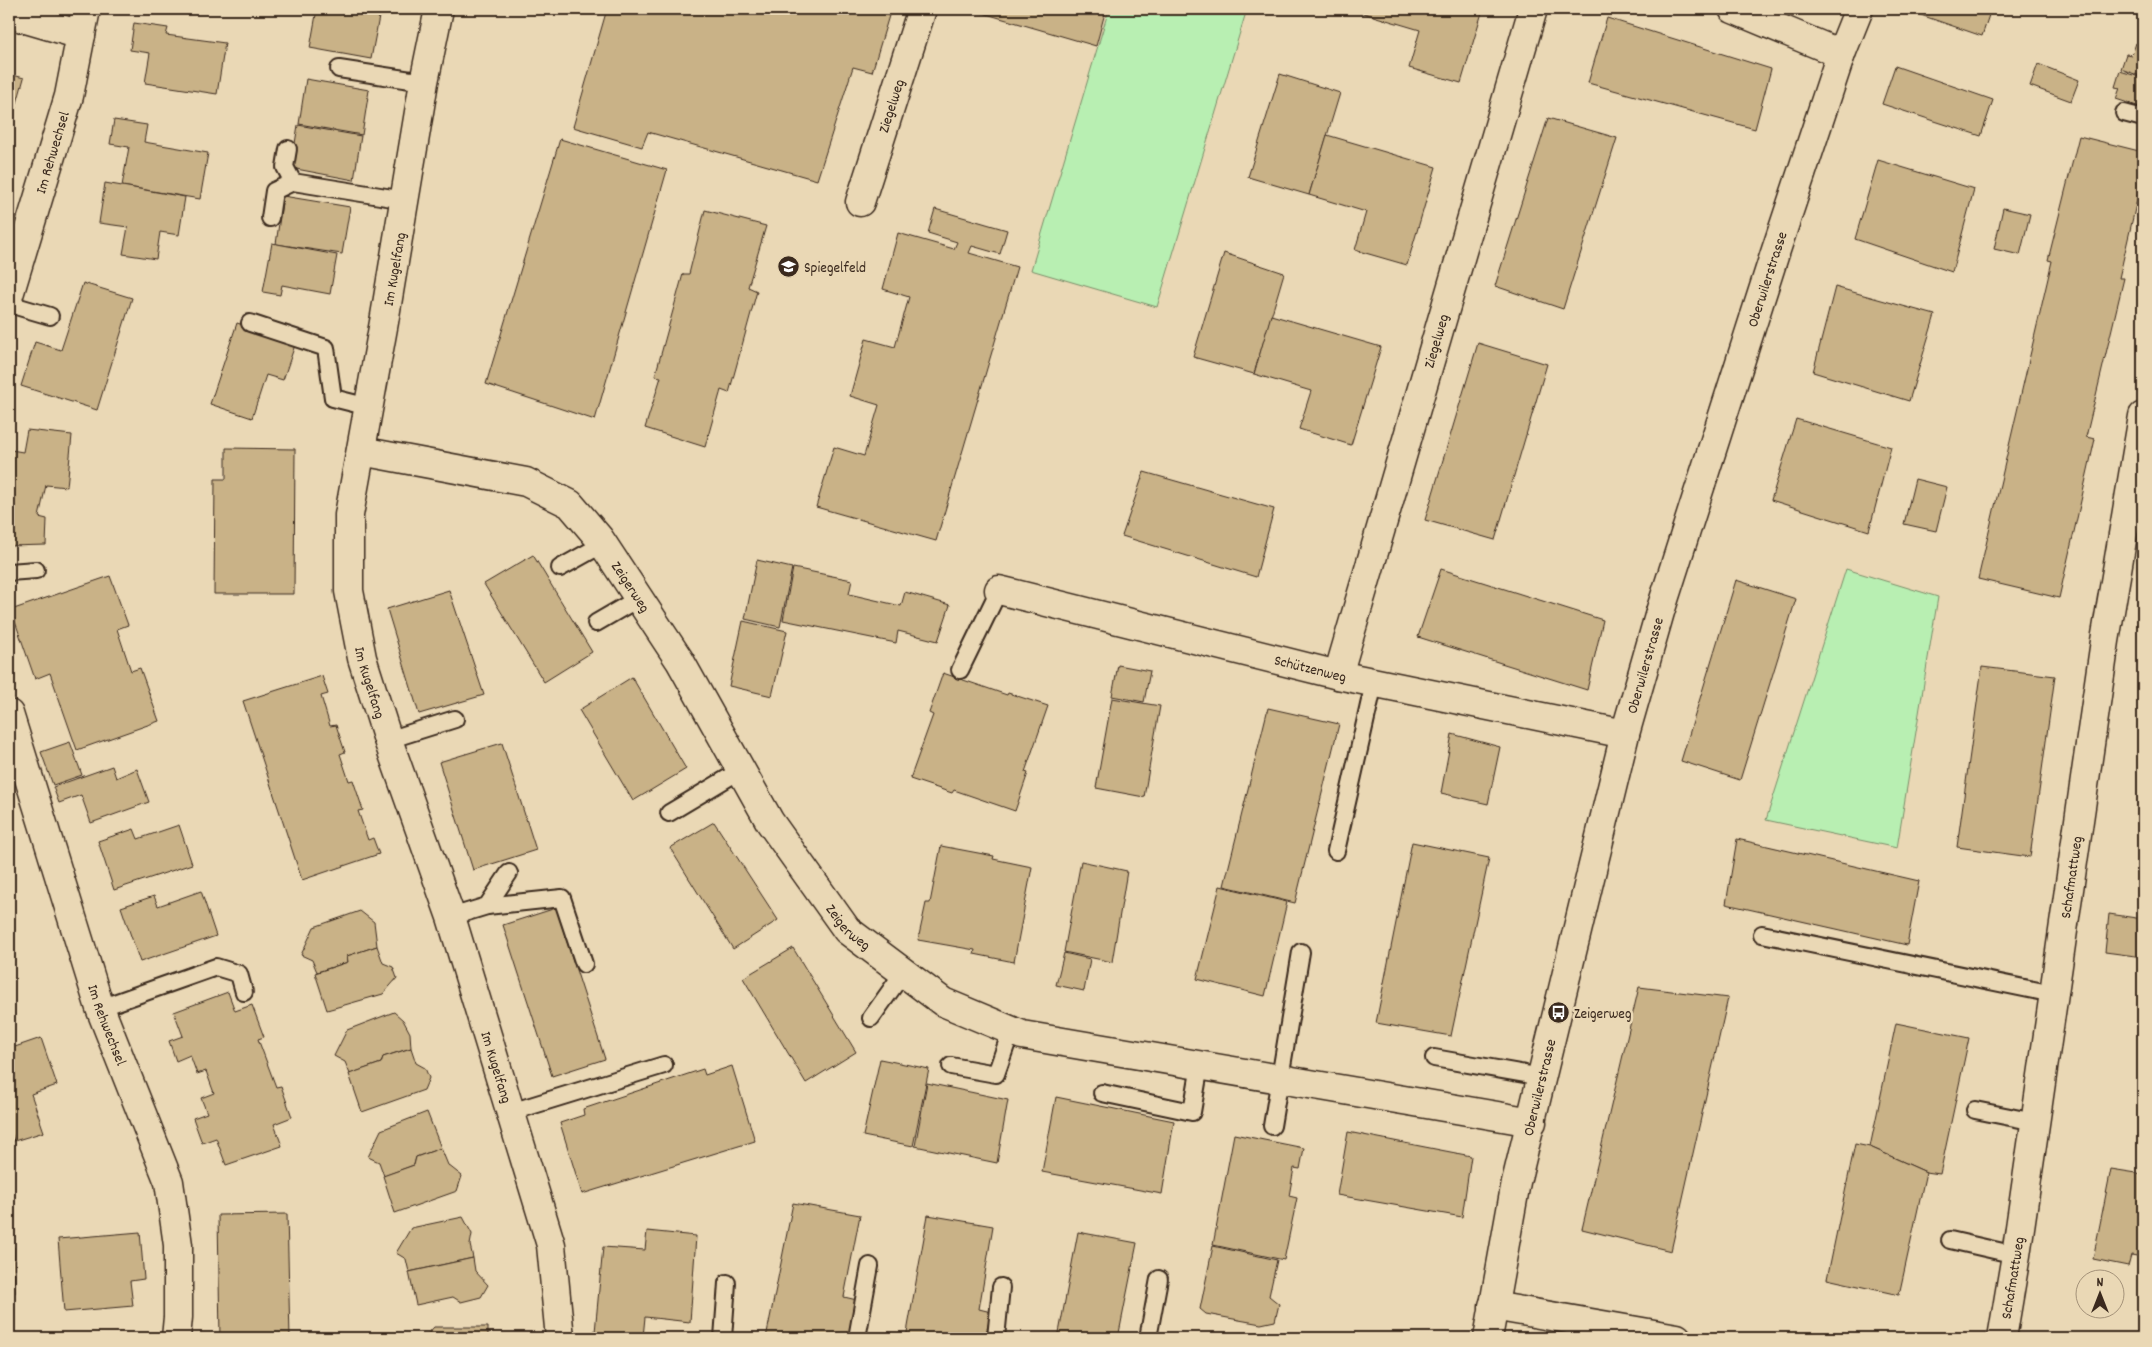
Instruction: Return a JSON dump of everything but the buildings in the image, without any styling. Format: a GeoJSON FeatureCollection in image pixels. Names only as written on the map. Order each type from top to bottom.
{"type":"FeatureCollection","features":[{"type":"Feature","properties":{"kind":"street","name":"Im Rehwechsel"},"geometry":{"type":"LineString","coordinates":[[9,295],[69,96],[86,9]]}},
{"type":"Feature","properties":{"kind":"street","name":"Im Kugelfang"},"geometry":{"type":"LineString","coordinates":[[439,9],[424,82],[349,516],[349,591],[362,658],[388,740],[451,917],[550,1245],[560,1338]]}},
{"type":"Feature","properties":{"kind":"street","name":"Ziegelweg"},"geometry":{"type":"LineString","coordinates":[[860,202],[922,9]]}},
{"type":"Feature","properties":{"kind":"street","name":"Ziegelweg"},"geometry":{"type":"LineString","coordinates":[[1338,675],[1533,9]]}},
{"type":"Feature","properties":{"kind":"street"},"geometry":{"type":"LineString","coordinates":[[1733,9],[1841,54]]}},
{"type":"Feature","properties":{"kind":"street","name":"Oberwilerstrasse"},"geometry":{"type":"LineString","coordinates":[[1488,1338],[1516,1182],[1625,734],[1691,513],[1841,54],[1859,9]]}},
{"type":"Feature","properties":{"kind":"street"},"geometry":{"type":"LineString","coordinates":[[9,14],[81,35]]}},
{"type":"Feature","properties":{"kind":"street","name":"Schafmattweg"},"geometry":{"type":"LineString","coordinates":[[2002,1338],[2016,1255],[2105,641],[2142,430]]}},
{"type":"Feature","properties":{"kind":"street","name":"Zeigerweg"},"geometry":{"type":"LineString","coordinates":[[361,452],[526,482],[570,504],[603,544],[680,661],[770,822],[847,930],[943,1002],[1011,1031],[1532,1122]]}},
{"type":"Feature","properties":{"kind":"street","name":"Schützenweg"},"geometry":{"type":"LineString","coordinates":[[998,590],[1338,675],[1625,734]]}},
{"type":"Feature","properties":{"kind":"street","name":"Im Rehwechsel"},"geometry":{"type":"LineString","coordinates":[[9,714],[100,1008],[169,1182],[178,1245],[178,1317],[176,1338]]}},
{"type":"Feature","properties":{"kind":"street"},"geometry":{"type":"LineString","coordinates":[[1493,1306],[1677,1338]]}},
{"type":"Feature","properties":{"kind":"lane"},"geometry":{"type":"LineString","coordinates":[[339,69],[424,82]]}},
{"type":"Feature","properties":{"kind":"lane"},"geometry":{"type":"LineString","coordinates":[[2124,113],[2143,118]]}},
{"type":"Feature","properties":{"kind":"lane"},"geometry":{"type":"LineString","coordinates":[[288,149],[285,167],[293,182]]}},
{"type":"Feature","properties":{"kind":"lane"},"geometry":{"type":"LineString","coordinates":[[270,218],[274,191],[293,182],[405,200]]}},
{"type":"Feature","properties":{"kind":"lane"},"geometry":{"type":"LineString","coordinates":[[9,304],[50,316]]}},
{"type":"Feature","properties":{"kind":"lane"},"geometry":{"type":"LineString","coordinates":[[250,323],[326,348],[333,398],[369,407]]}},
{"type":"Feature","properties":{"kind":"lane"},"geometry":{"type":"LineString","coordinates":[[560,568],[603,544]]}},
{"type":"Feature","properties":{"kind":"lane"},"geometry":{"type":"LineString","coordinates":[[9,572],[36,570]]}},
{"type":"Feature","properties":{"kind":"lane"},"geometry":{"type":"LineString","coordinates":[[960,670],[998,590]]}},
{"type":"Feature","properties":{"kind":"lane"},"geometry":{"type":"LineString","coordinates":[[596,623],[639,598]]}},
{"type":"Feature","properties":{"kind":"lane"},"geometry":{"type":"LineString","coordinates":[[1336,852],[1374,683]]}},
{"type":"Feature","properties":{"kind":"lane"},"geometry":{"type":"LineString","coordinates":[[388,740],[455,719]]}},
{"type":"Feature","properties":{"kind":"lane"},"geometry":{"type":"LineString","coordinates":[[669,813],[741,770]]}},
{"type":"Feature","properties":{"kind":"lane"},"geometry":{"type":"LineString","coordinates":[[487,906],[510,873]]}},
{"type":"Feature","properties":{"kind":"lane"},"geometry":{"type":"LineString","coordinates":[[451,917],[487,906],[562,898],[584,964]]}},
{"type":"Feature","properties":{"kind":"lane"},"geometry":{"type":"LineString","coordinates":[[1762,934],[2053,994]]}},
{"type":"Feature","properties":{"kind":"lane"},"geometry":{"type":"LineString","coordinates":[[1272,1126],[1301,952]]}},
{"type":"Feature","properties":{"kind":"lane"},"geometry":{"type":"LineString","coordinates":[[100,1008],[216,967],[238,974],[244,992]]}},
{"type":"Feature","properties":{"kind":"lane"},"geometry":{"type":"LineString","coordinates":[[871,1018],[903,973]]}},
{"type":"Feature","properties":{"kind":"lane"},"geometry":{"type":"LineString","coordinates":[[951,1066],[996,1074],[1011,1031]]}},
{"type":"Feature","properties":{"kind":"lane"},"geometry":{"type":"LineString","coordinates":[[1434,1058],[1542,1077]]}},
{"type":"Feature","properties":{"kind":"lane"},"geometry":{"type":"LineString","coordinates":[[511,1112],[664,1065]]}},
{"type":"Feature","properties":{"kind":"lane"},"geometry":{"type":"LineString","coordinates":[[1102,1093],[1192,1112],[1200,1065]]}},
{"type":"Feature","properties":{"kind":"lane"},"geometry":{"type":"LineString","coordinates":[[1975,1110],[2035,1122]]}},
{"type":"Feature","properties":{"kind":"lane"},"geometry":{"type":"LineString","coordinates":[[1950,1240],[2016,1255]]}},
{"type":"Feature","properties":{"kind":"lane"},"geometry":{"type":"LineString","coordinates":[[857,1338],[870,1266]]}},
{"type":"Feature","properties":{"kind":"lane"},"geometry":{"type":"LineString","coordinates":[[1148,1338],[1159,1280]]}},
{"type":"Feature","properties":{"kind":"lane"},"geometry":{"type":"LineString","coordinates":[[723,1338],[727,1283]]}},
{"type":"Feature","properties":{"kind":"lane"},"geometry":{"type":"LineString","coordinates":[[996,1338],[1001,1287]]}},
{"type":"Feature","properties":{"kind":"green space"},"geometry":{"type":"Polygon","coordinates":[[[1109,9],[1247,9],[1157,307],[1031,270],[1109,9]]]}},
{"type":"Feature","properties":{"kind":"green space"},"geometry":{"type":"Polygon","coordinates":[[[1846,569],[1938,597],[1897,848],[1766,820],[1846,569]]]}},
{"type":"Feature","properties":{"kind":"place","name":"Spiegelfeld"},"geometry":{"type":"Point","coordinates":[788,267]}},
{"type":"Feature","properties":{"kind":"place","name":"Zeigerweg"},"geometry":{"type":"Point","coordinates":[1558,1013]}}]}
